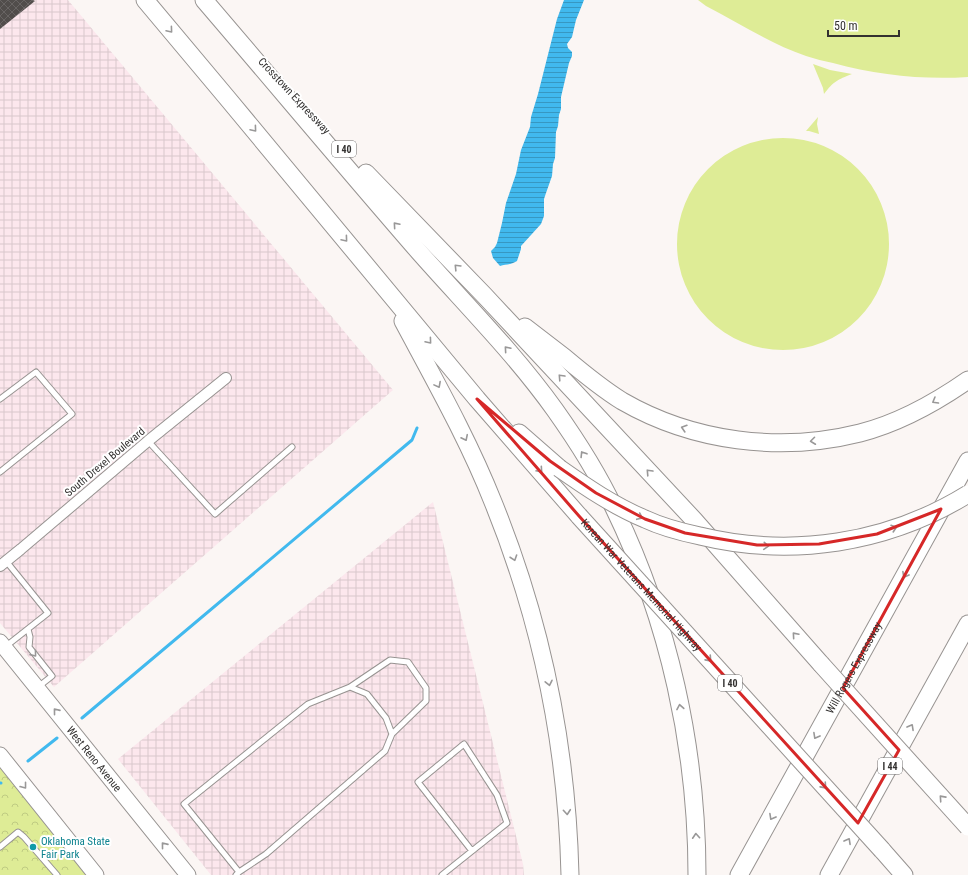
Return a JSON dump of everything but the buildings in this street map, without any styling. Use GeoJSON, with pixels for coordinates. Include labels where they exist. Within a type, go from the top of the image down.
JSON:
{"type":"FeatureCollection","features":[{"type":"Feature","properties":{"kind":"highway","name":"I 40"},"geometry":{"type":"LineString","coordinates":[[145,0],[386,289]]}},
{"type":"Feature","properties":{"kind":"highway"},"geometry":{"type":"LineString","coordinates":[[205,0],[422,255],[524,369],[556,411],[604,487],[615,509],[642,574],[658,619],[673,676],[691,772],[697,853],[697,875]]}},
{"type":"Feature","properties":{"kind":"highway","name":"Crosstown Expressway"},"geometry":{"type":"LineString","coordinates":[[205,0],[374,182],[484,296]]}},
{"type":"Feature","properties":{"kind":"highway","name":"Korean War Veterans Memorial Highway"},"geometry":{"type":"LineString","coordinates":[[386,289],[477,399],[579,516],[904,875]]}},
{"type":"Feature","properties":{"kind":"highway"},"geometry":{"type":"LineString","coordinates":[[386,289],[472,453],[496,507],[532,613],[550,688],[557,726],[565,792],[570,875]]}},
{"type":"Feature","properties":{"kind":"highway","name":"I 40"},"geometry":{"type":"LineString","coordinates":[[484,296],[695,521],[968,827]]}},
{"type":"Feature","properties":{"kind":"highway"},"geometry":{"type":"LineString","coordinates":[[484,296],[590,380],[622,401],[658,418],[682,427],[706,434],[732,439],[757,442],[808,442],[860,433],[885,425],[907,415],[931,403],[968,380]]}},
{"type":"Feature","properties":{"kind":"highway"},"geometry":{"type":"LineString","coordinates":[[477,399],[559,468],[596,493],[651,522],[685,533],[718,540],[764,546],[798,546],[841,542],[877,534],[912,522],[955,502],[968,494]]}},
{"type":"Feature","properties":{"kind":"highway","name":"Will Rogers Expressway"},"geometry":{"type":"LineString","coordinates":[[740,875],[968,460]]}},
{"type":"Feature","properties":{"kind":"highway","name":"I 44"},"geometry":{"type":"LineString","coordinates":[[829,875],[968,624]]}},
{"type":"Feature","properties":{"kind":"main road","name":"West Reno Avenue"},"geometry":{"type":"LineString","coordinates":[[2,645],[188,875]]}},
{"type":"Feature","properties":{"kind":"main road"},"geometry":{"type":"LineString","coordinates":[[0,755],[96,875]]}},
{"type":"Feature","properties":{"kind":"street","name":"South Drexel Boulevard"},"geometry":{"type":"LineString","coordinates":[[3,564],[148,441],[226,378]]}},
{"type":"Feature","properties":{"kind":"lane"},"geometry":{"type":"LineString","coordinates":[[0,399],[36,372],[72,414],[0,472]]}},
{"type":"Feature","properties":{"kind":"lane"},"geometry":{"type":"LineString","coordinates":[[148,441],[215,514],[292,447]]}},
{"type":"Feature","properties":{"kind":"lane"},"geometry":{"type":"LineString","coordinates":[[2,645],[28,630],[48,613],[3,564]]}},
{"type":"Feature","properties":{"kind":"lane"},"geometry":{"type":"LineString","coordinates":[[28,630],[30,637],[29,647],[52,676],[37,688]]}},
{"type":"Feature","properties":{"kind":"lane"},"geometry":{"type":"LineString","coordinates":[[390,660],[408,662],[426,688],[426,702],[392,734],[385,751],[266,854],[238,874],[184,804],[308,704],[350,687],[390,660]]}},
{"type":"Feature","properties":{"kind":"lane"},"geometry":{"type":"LineString","coordinates":[[350,687],[367,694],[386,718],[392,734]]}},
{"type":"Feature","properties":{"kind":"lane"},"geometry":{"type":"LineString","coordinates":[[442,875],[472,851],[507,823],[497,795],[464,744],[418,782],[472,851]]}},
{"type":"Feature","properties":{"kind":"lane"},"geometry":{"type":"LineString","coordinates":[[0,846],[18,832],[57,875]]}},
{"type":"Feature","properties":{"kind":"highlighted area"},"geometry":{"type":"Polygon","coordinates":[[[477,399],[550,461],[596,493],[645,519],[685,533],[757,545],[819,544],[877,534],[941,509],[843,688],[899,750],[858,823],[579,516],[477,399]]]}},
{"type":"Feature","properties":{"kind":"shaded area"},"geometry":{"type":"Polygon","coordinates":[[[0,0],[68,0],[393,390],[54,687],[0,623],[0,0]]]}},
{"type":"Feature","properties":{"kind":"shaded area"},"geometry":{"type":"Polygon","coordinates":[[[433,502],[523,864],[524,875],[211,875],[118,759],[433,502]]]}},
{"type":"Feature","properties":{"kind":"green space"},"geometry":{"type":"Polygon","coordinates":[[[698,0],[968,0],[968,77],[934,78],[900,76],[866,71],[813,58],[793,51],[768,39],[706,6],[698,0]]]}},
{"type":"Feature","properties":{"kind":"green space"},"geometry":{"type":"Polygon","coordinates":[[[813,64],[830,70],[852,74],[836,81],[824,94],[813,64]]]}},
{"type":"Feature","properties":{"kind":"green space"},"geometry":{"type":"Polygon","coordinates":[[[818,117],[817,124],[819,134],[806,131],[818,117]]]}},
{"type":"Feature","properties":{"kind":"green space"},"geometry":{"type":"Polygon","coordinates":[[[783,138],[804,140],[823,146],[842,156],[858,169],[871,185],[881,204],[887,223],[889,244],[887,265],[881,284],[871,303],[858,319],[842,332],[823,342],[804,348],[783,350],[762,348],[743,342],[724,332],[708,319],[695,303],[685,284],[679,265],[677,244],[679,223],[685,204],[695,185],[708,169],[724,156],[743,146],[762,140],[783,138]]]}},
{"type":"Feature","properties":{"kind":"green space","name":"Oklahoma State Fair Park"},"geometry":{"type":"Polygon","coordinates":[[[0,765],[89,875],[0,875],[0,765]]]}},
{"type":"Feature","properties":{"kind":"water"},"geometry":{"type":"Polygon","coordinates":[[[564,0],[584,0],[576,20],[572,37],[567,44],[568,48],[572,52],[572,56],[561,97],[561,109],[556,132],[555,158],[552,176],[544,199],[544,216],[541,224],[521,246],[517,261],[500,266],[493,258],[491,251],[497,243],[506,203],[516,174],[521,150],[530,127],[531,117],[557,19],[564,0]]]}},
{"type":"Feature","properties":{"kind":"waterway"},"geometry":{"type":"LineString","coordinates":[[82,718],[412,440],[417,428]]}},
{"type":"Feature","properties":{"kind":"waterway"},"geometry":{"type":"LineString","coordinates":[[28,761],[57,738]]}},
{"type":"Feature","properties":{"kind":"place","name":"Oklahoma State Fair Park"},"geometry":{"type":"Point","coordinates":[33,847]}}]}
